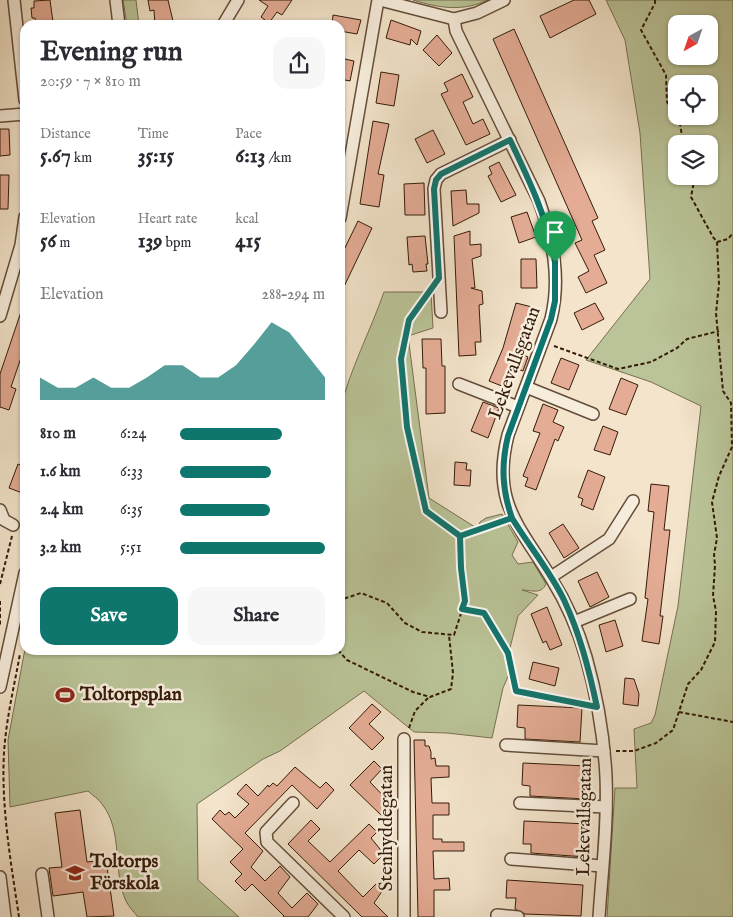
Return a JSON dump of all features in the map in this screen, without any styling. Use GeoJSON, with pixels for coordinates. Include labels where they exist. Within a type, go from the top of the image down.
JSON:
{"type":"FeatureCollection","features":[{"type":"Feature","properties":{"kind":"street"},"geometry":{"type":"LineString","coordinates":[[14,0],[20,55]]}},
{"type":"Feature","properties":{"kind":"street"},"geometry":{"type":"LineString","coordinates":[[116,0],[118,20]]}},
{"type":"Feature","properties":{"kind":"street"},"geometry":{"type":"LineString","coordinates":[[226,20],[238,0]]}},
{"type":"Feature","properties":{"kind":"street"},"geometry":{"type":"LineString","coordinates":[[345,190],[379,0],[454,19],[477,13],[504,0]]}},
{"type":"Feature","properties":{"kind":"street","name":"Lekevallsgatan"},"geometry":{"type":"LineString","coordinates":[[454,19],[456,32],[542,208],[555,262],[555,301],[543,342],[508,436],[502,469],[505,494],[512,518],[551,577],[574,622],[586,658],[597,707],[604,751],[606,807],[599,917]]}},
{"type":"Feature","properties":{"kind":"street"},"geometry":{"type":"LineString","coordinates":[[0,116],[20,114]]}},
{"type":"Feature","properties":{"kind":"street"},"geometry":{"type":"LineString","coordinates":[[441,312],[434,189],[436,180],[441,174],[510,140]]}},
{"type":"Feature","properties":{"kind":"street"},"geometry":{"type":"LineString","coordinates":[[0,316],[20,247]]}},
{"type":"Feature","properties":{"kind":"street"},"geometry":{"type":"LineString","coordinates":[[459,384],[518,407]]}},
{"type":"Feature","properties":{"kind":"street"},"geometry":{"type":"LineString","coordinates":[[526,387],[593,414]]}},
{"type":"Feature","properties":{"kind":"street"},"geometry":{"type":"LineString","coordinates":[[551,577],[609,539],[633,501]]}},
{"type":"Feature","properties":{"kind":"street"},"geometry":{"type":"LineString","coordinates":[[0,510],[4,520],[13,525]]}},
{"type":"Feature","properties":{"kind":"street"},"geometry":{"type":"LineString","coordinates":[[0,687],[20,596]]}},
{"type":"Feature","properties":{"kind":"street"},"geometry":{"type":"LineString","coordinates":[[574,622],[630,599]]}},
{"type":"Feature","properties":{"kind":"street","name":"Stenhyddegatan"},"geometry":{"type":"LineString","coordinates":[[404,739],[404,917]]}},
{"type":"Feature","properties":{"kind":"street"},"geometry":{"type":"LineString","coordinates":[[506,745],[604,751]]}},
{"type":"Feature","properties":{"kind":"street"},"geometry":{"type":"LineString","coordinates":[[293,803],[266,832],[268,842],[344,917]]}},
{"type":"Feature","properties":{"kind":"street"},"geometry":{"type":"LineString","coordinates":[[520,803],[606,807]]}},
{"type":"Feature","properties":{"kind":"street"},"geometry":{"type":"LineString","coordinates":[[510,859],[602,866]]}},
{"type":"Feature","properties":{"kind":"street"},"geometry":{"type":"LineString","coordinates":[[42,874],[48,917]]}},
{"type":"Feature","properties":{"kind":"street"},"geometry":{"type":"LineString","coordinates":[[0,877],[5,917]]}},
{"type":"Feature","properties":{"kind":"street"},"geometry":{"type":"LineString","coordinates":[[497,915],[518,917]]}},
{"type":"Feature","properties":{"kind":"path"},"geometry":{"type":"LineString","coordinates":[[655,0],[641,30],[666,76],[668,103]]}},
{"type":"Feature","properties":{"kind":"path"},"geometry":{"type":"LineString","coordinates":[[604,751],[634,751],[656,742],[673,730],[688,684],[701,670],[715,642],[716,611],[713,596],[714,555],[717,538],[712,502],[719,476],[732,447],[731,403],[723,391],[716,313],[719,284],[717,242],[712,238],[691,197],[693,185]]}},
{"type":"Feature","properties":{"kind":"path"},"geometry":{"type":"LineString","coordinates":[[717,242],[728,239],[733,232]]}},
{"type":"Feature","properties":{"kind":"path"},"geometry":{"type":"LineString","coordinates":[[439,278],[409,320],[401,359],[407,427],[426,511],[460,536]]}},
{"type":"Feature","properties":{"kind":"path"},"geometry":{"type":"LineString","coordinates":[[543,342],[618,369],[651,362],[677,348],[687,338],[718,331]]}},
{"type":"Feature","properties":{"kind":"path"},"geometry":{"type":"LineString","coordinates":[[460,536],[512,518]]}},
{"type":"Feature","properties":{"kind":"path"},"geometry":{"type":"LineString","coordinates":[[0,584],[12,540],[13,525]]}},
{"type":"Feature","properties":{"kind":"path"},"geometry":{"type":"LineString","coordinates":[[345,598],[361,593],[387,604],[405,623],[422,632],[454,635],[465,601],[460,536]]}},
{"type":"Feature","properties":{"kind":"path"},"geometry":{"type":"LineString","coordinates":[[0,601],[0,626]]}},
{"type":"Feature","properties":{"kind":"path"},"geometry":{"type":"LineString","coordinates":[[462,609],[484,613],[508,653],[516,691],[597,707]]}},
{"type":"Feature","properties":{"kind":"path"},"geometry":{"type":"LineString","coordinates":[[404,739],[415,711],[430,697],[451,689],[453,673],[449,635]]}},
{"type":"Feature","properties":{"kind":"path"},"geometry":{"type":"LineString","coordinates":[[19,917],[6,813],[4,766],[9,716],[21,655]]}},
{"type":"Feature","properties":{"kind":"path"},"geometry":{"type":"LineString","coordinates":[[342,655],[347,660],[413,692],[430,697]]}},
{"type":"Feature","properties":{"kind":"path"},"geometry":{"type":"LineString","coordinates":[[679,712],[733,722]]}},
{"type":"Feature","properties":{"kind":"green space"},"geometry":{"type":"Polygon","coordinates":[[[123,0],[136,0],[138,20],[126,20],[123,0]]]}},
{"type":"Feature","properties":{"kind":"green space"},"geometry":{"type":"Polygon","coordinates":[[[413,0],[488,0],[469,6],[451,8],[413,0]]]}},
{"type":"Feature","properties":{"kind":"green space"},"geometry":{"type":"Polygon","coordinates":[[[606,0],[733,0],[733,917],[607,917],[615,788],[637,788],[634,729],[651,723],[655,715],[678,606],[701,406],[651,382],[586,360],[650,279],[640,133],[625,40],[606,0]]]}},
{"type":"Feature","properties":{"kind":"green space"},"geometry":{"type":"Polygon","coordinates":[[[384,292],[431,292],[433,328],[408,336],[429,498],[478,529],[480,522],[486,518],[502,514],[518,542],[512,555],[518,564],[533,562],[546,584],[539,591],[522,590],[538,595],[518,616],[509,652],[510,672],[503,688],[492,738],[447,733],[414,732],[364,691],[280,751],[263,759],[197,804],[198,880],[239,917],[138,917],[127,903],[122,890],[119,878],[116,839],[109,815],[102,804],[88,791],[10,807],[8,740],[24,655],[345,655],[345,392],[384,292]]]}},
{"type":"Feature","properties":{"kind":"building"},"geometry":{"type":"Polygon","coordinates":[[[50,0],[53,20],[35,20],[35,18],[32,18],[31,8],[34,8],[34,1],[50,0]]]}},
{"type":"Feature","properties":{"kind":"building"},"geometry":{"type":"Polygon","coordinates":[[[148,0],[168,0],[173,20],[155,20],[154,10],[150,11],[148,0]]]}},
{"type":"Feature","properties":{"kind":"building"},"geometry":{"type":"Polygon","coordinates":[[[259,0],[292,0],[282,15],[277,12],[271,20],[265,20],[261,17],[268,6],[259,0]]]}},
{"type":"Feature","properties":{"kind":"building"},"geometry":{"type":"Polygon","coordinates":[[[574,0],[589,0],[596,14],[550,38],[540,16],[574,0]]]}},
{"type":"Feature","properties":{"kind":"building"},"geometry":{"type":"Polygon","coordinates":[[[333,15],[361,20],[357,34],[345,32],[345,20],[332,20],[333,15]]]}},
{"type":"Feature","properties":{"kind":"building"},"geometry":{"type":"Polygon","coordinates":[[[391,20],[421,31],[417,45],[411,39],[410,45],[386,38],[391,20]]]}},
{"type":"Feature","properties":{"kind":"building"},"geometry":{"type":"Polygon","coordinates":[[[514,29],[598,218],[592,221],[605,250],[594,255],[607,283],[586,293],[578,277],[589,271],[575,243],[582,240],[493,39],[514,29]]]}},
{"type":"Feature","properties":{"kind":"building"},"geometry":{"type":"Polygon","coordinates":[[[437,35],[452,53],[439,66],[423,50],[437,35]]]}},
{"type":"Feature","properties":{"kind":"building"},"geometry":{"type":"Polygon","coordinates":[[[345,59],[354,61],[350,81],[345,80],[345,59]]]}},
{"type":"Feature","properties":{"kind":"building"},"geometry":{"type":"Polygon","coordinates":[[[381,72],[399,75],[394,106],[376,103],[381,72]]]}},
{"type":"Feature","properties":{"kind":"building"},"geometry":{"type":"Polygon","coordinates":[[[462,74],[473,97],[463,102],[473,124],[483,119],[490,134],[466,145],[441,94],[448,91],[444,83],[462,74]]]}},
{"type":"Feature","properties":{"kind":"building"},"geometry":{"type":"Polygon","coordinates":[[[373,121],[389,124],[378,174],[384,175],[379,207],[360,204],[373,121]]]}},
{"type":"Feature","properties":{"kind":"building"},"geometry":{"type":"Polygon","coordinates":[[[0,129],[9,129],[10,155],[0,156],[0,129]]]}},
{"type":"Feature","properties":{"kind":"building"},"geometry":{"type":"Polygon","coordinates":[[[433,130],[445,154],[427,163],[415,139],[433,130]]]}},
{"type":"Feature","properties":{"kind":"building"},"geometry":{"type":"Polygon","coordinates":[[[499,162],[516,195],[501,202],[488,176],[492,174],[489,167],[499,162]]]}},
{"type":"Feature","properties":{"kind":"building"},"geometry":{"type":"Polygon","coordinates":[[[0,175],[9,175],[8,209],[0,209],[0,175]]]}},
{"type":"Feature","properties":{"kind":"building"},"geometry":{"type":"Polygon","coordinates":[[[424,183],[425,215],[405,215],[404,184],[424,183]]]}},
{"type":"Feature","properties":{"kind":"building"},"geometry":{"type":"Polygon","coordinates":[[[466,190],[467,204],[479,204],[479,213],[453,226],[451,191],[466,190]]]}},
{"type":"Feature","properties":{"kind":"building"},"geometry":{"type":"Polygon","coordinates":[[[527,212],[536,237],[519,243],[511,217],[527,212]]]}},
{"type":"Feature","properties":{"kind":"building"},"geometry":{"type":"Polygon","coordinates":[[[358,221],[372,228],[345,285],[345,248],[358,221]]]}},
{"type":"Feature","properties":{"kind":"building"},"geometry":{"type":"Polygon","coordinates":[[[470,231],[470,245],[481,244],[481,256],[472,259],[475,288],[471,288],[482,291],[483,304],[479,305],[481,342],[475,342],[476,355],[459,356],[454,236],[470,231]]]}},
{"type":"Feature","properties":{"kind":"building"},"geometry":{"type":"Polygon","coordinates":[[[425,236],[427,271],[413,272],[412,264],[409,265],[407,237],[425,236]]]}},
{"type":"Feature","properties":{"kind":"building"},"geometry":{"type":"Polygon","coordinates":[[[521,259],[536,259],[537,288],[521,288],[521,259]]]}},
{"type":"Feature","properties":{"kind":"building"},"geometry":{"type":"Polygon","coordinates":[[[516,303],[536,308],[521,354],[528,357],[523,371],[515,368],[507,388],[489,381],[503,348],[516,303]]]}},
{"type":"Feature","properties":{"kind":"building"},"geometry":{"type":"Polygon","coordinates":[[[595,303],[604,319],[582,330],[574,313],[595,303]]]}},
{"type":"Feature","properties":{"kind":"building"},"geometry":{"type":"Polygon","coordinates":[[[20,315],[20,361],[11,387],[16,389],[9,410],[0,407],[0,374],[20,315]]]}},
{"type":"Feature","properties":{"kind":"building"},"geometry":{"type":"Polygon","coordinates":[[[422,339],[441,339],[442,366],[445,366],[445,413],[426,414],[426,368],[423,368],[422,339]]]}},
{"type":"Feature","properties":{"kind":"building"},"geometry":{"type":"Polygon","coordinates":[[[561,358],[579,365],[569,390],[551,383],[561,358]]]}},
{"type":"Feature","properties":{"kind":"building"},"geometry":{"type":"Polygon","coordinates":[[[621,378],[638,385],[626,415],[609,409],[621,378]]]}},
{"type":"Feature","properties":{"kind":"building"},"geometry":{"type":"Polygon","coordinates":[[[483,402],[499,408],[488,438],[471,431],[483,402]]]}},
{"type":"Feature","properties":{"kind":"building"},"geometry":{"type":"Polygon","coordinates":[[[543,404],[558,410],[553,422],[564,427],[558,441],[555,439],[536,490],[525,486],[528,478],[523,476],[540,433],[533,431],[543,404]]]}},
{"type":"Feature","properties":{"kind":"building"},"geometry":{"type":"Polygon","coordinates":[[[603,426],[618,432],[610,455],[594,450],[603,426]]]}},
{"type":"Feature","properties":{"kind":"building"},"geometry":{"type":"Polygon","coordinates":[[[455,462],[467,463],[466,470],[471,470],[470,486],[454,485],[455,462]]]}},
{"type":"Feature","properties":{"kind":"building"},"geometry":{"type":"Polygon","coordinates":[[[18,464],[20,465],[20,492],[9,488],[18,464]]]}},
{"type":"Feature","properties":{"kind":"building"},"geometry":{"type":"Polygon","coordinates":[[[588,470],[605,477],[593,510],[581,505],[583,499],[578,497],[588,470]]]}},
{"type":"Feature","properties":{"kind":"building"},"geometry":{"type":"Polygon","coordinates":[[[651,484],[669,486],[664,530],[670,530],[660,616],[663,616],[659,644],[642,641],[648,599],[645,598],[654,512],[648,511],[651,484]]]}},
{"type":"Feature","properties":{"kind":"building"},"geometry":{"type":"Polygon","coordinates":[[[563,524],[579,548],[564,558],[549,533],[563,524]]]}},
{"type":"Feature","properties":{"kind":"building"},"geometry":{"type":"Polygon","coordinates":[[[597,572],[609,597],[590,607],[578,581],[597,572]]]}},
{"type":"Feature","properties":{"kind":"building"},"geometry":{"type":"Polygon","coordinates":[[[547,607],[562,645],[550,650],[546,641],[543,643],[531,614],[547,607]]]}},
{"type":"Feature","properties":{"kind":"building"},"geometry":{"type":"Polygon","coordinates":[[[615,620],[623,646],[606,652],[599,625],[615,620]]]}},
{"type":"Feature","properties":{"kind":"building"},"geometry":{"type":"Polygon","coordinates":[[[533,662],[559,668],[555,686],[529,679],[533,662]]]}},
{"type":"Feature","properties":{"kind":"building"},"geometry":{"type":"Polygon","coordinates":[[[625,678],[634,679],[639,694],[638,706],[623,704],[625,678]]]}},
{"type":"Feature","properties":{"kind":"building"},"geometry":{"type":"Polygon","coordinates":[[[372,704],[381,712],[369,724],[384,738],[372,750],[349,728],[372,704]]]}},
{"type":"Feature","properties":{"kind":"building"},"geometry":{"type":"Polygon","coordinates":[[[518,705],[582,708],[580,742],[525,739],[525,728],[517,727],[518,705]]]}},
{"type":"Feature","properties":{"kind":"building"},"geometry":{"type":"Polygon","coordinates":[[[414,740],[425,740],[425,746],[429,746],[431,759],[435,758],[436,766],[449,766],[449,777],[431,778],[432,803],[449,803],[449,815],[433,815],[433,839],[442,839],[442,842],[464,842],[464,851],[433,851],[434,879],[449,878],[450,890],[434,890],[434,917],[418,917],[414,740]]]}},
{"type":"Feature","properties":{"kind":"building"},"geometry":{"type":"Polygon","coordinates":[[[374,761],[382,769],[370,782],[393,806],[383,817],[350,785],[374,761]]]}},
{"type":"Feature","properties":{"kind":"building"},"geometry":{"type":"Polygon","coordinates":[[[523,763],[587,766],[586,799],[530,796],[530,786],[522,785],[523,763]]]}},
{"type":"Feature","properties":{"kind":"building"},"geometry":{"type":"Polygon","coordinates":[[[295,767],[320,788],[326,782],[334,790],[317,809],[292,785],[245,833],[263,851],[251,867],[265,881],[280,866],[290,877],[278,893],[292,908],[307,893],[318,904],[308,917],[283,917],[252,884],[245,891],[235,881],[242,874],[230,862],[243,849],[212,819],[220,810],[225,815],[229,812],[235,818],[249,804],[237,794],[246,784],[258,796],[268,785],[269,787],[273,783],[277,786],[295,767]]]}},
{"type":"Feature","properties":{"kind":"building"},"geometry":{"type":"Polygon","coordinates":[[[80,810],[87,862],[106,860],[114,916],[87,917],[83,892],[53,896],[49,868],[62,867],[55,813],[80,810]]]}},
{"type":"Feature","properties":{"kind":"building"},"geometry":{"type":"Polygon","coordinates":[[[311,820],[320,829],[308,841],[330,862],[369,824],[377,832],[371,838],[384,854],[374,864],[359,850],[338,871],[363,897],[376,884],[383,890],[374,903],[388,917],[362,917],[288,844],[311,820]]]}},
{"type":"Feature","properties":{"kind":"building"},"geometry":{"type":"Polygon","coordinates":[[[524,821],[588,824],[586,857],[531,853],[531,844],[523,844],[524,821]]]}},
{"type":"Feature","properties":{"kind":"building"},"geometry":{"type":"Polygon","coordinates":[[[507,880],[583,885],[581,916],[525,914],[515,909],[516,898],[506,898],[507,880]]]}},
{"type":"Feature","properties":{"kind":"place","name":"Toltorpsplan"},"geometry":{"type":"Point","coordinates":[65,695]}},
{"type":"Feature","properties":{"kind":"place","name":"Toltorps Förskola"},"geometry":{"type":"Point","coordinates":[75,873]}},
{"type":"Feature","properties":{"kind":"route"},"geometry":{"type":"LineString","coordinates":[[555,262],[546,220],[539,201],[510,140],[441,174],[436,180],[434,189],[439,278],[409,320],[401,359],[407,427],[426,511],[460,536],[489,524],[512,518],[551,577],[574,622],[586,658],[597,707],[516,691],[508,653],[484,613],[462,609],[465,601],[460,536],[489,524],[512,518],[503,487],[503,454],[551,319],[555,301],[555,262]]}}]}
